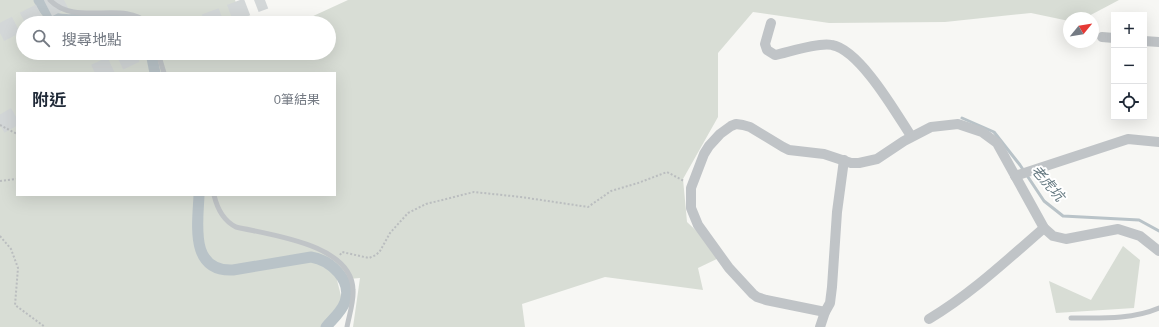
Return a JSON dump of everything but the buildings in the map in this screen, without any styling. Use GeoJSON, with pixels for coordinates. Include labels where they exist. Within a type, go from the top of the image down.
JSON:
{"type":"FeatureCollection","features":[{"type":"Feature","properties":{"kind":"street"},"geometry":{"type":"LineString","coordinates":[[771,23],[765,44],[767,50],[775,55],[822,45],[833,45],[842,49],[851,56],[864,68],[911,136]]}},
{"type":"Feature","properties":{"kind":"street"},"geometry":{"type":"LineString","coordinates":[[1102,37],[1111,38]]}},
{"type":"Feature","properties":{"kind":"street"},"geometry":{"type":"LineString","coordinates":[[1147,41],[1159,42]]}},
{"type":"Feature","properties":{"kind":"street"},"geometry":{"type":"LineString","coordinates":[[824,312],[758,298],[747,289],[729,268],[696,222],[691,208],[690,194],[693,182],[699,164],[709,146],[727,128],[736,124],[743,124],[782,147],[790,150],[824,154],[851,163],[859,163],[877,159],[911,136],[931,127],[958,124],[982,132],[997,143],[1017,175],[1044,228],[1053,236],[1066,239],[1118,229],[1140,236],[1159,251]]}},
{"type":"Feature","properties":{"kind":"street"},"geometry":{"type":"LineString","coordinates":[[1017,175],[1128,138],[1159,142]]}},
{"type":"Feature","properties":{"kind":"street"},"geometry":{"type":"LineString","coordinates":[[820,327],[824,312],[830,303],[837,212],[844,160]]}},
{"type":"Feature","properties":{"kind":"street"},"geometry":{"type":"LineString","coordinates":[[929,319],[969,292],[1044,228]]}},
{"type":"Feature","properties":{"kind":"lane"},"geometry":{"type":"LineString","coordinates":[[50,0],[59,8],[67,10],[115,8],[140,16]]}},
{"type":"Feature","properties":{"kind":"lane"},"geometry":{"type":"LineString","coordinates":[[160,60],[164,72]]}},
{"type":"Feature","properties":{"kind":"lane"},"geometry":{"type":"LineString","coordinates":[[214,196],[216,204],[222,216],[230,224],[236,227],[322,250],[337,260],[351,277],[354,291],[347,327]]}},
{"type":"Feature","properties":{"kind":"lane"},"geometry":{"type":"LineString","coordinates":[[1071,318],[1117,317],[1138,314],[1159,308]]}},
{"type":"Feature","properties":{"kind":"path"},"geometry":{"type":"LineString","coordinates":[[0,125],[16,133]]}},
{"type":"Feature","properties":{"kind":"path"},"geometry":{"type":"LineString","coordinates":[[337,260],[342,252],[369,258],[376,255],[380,251],[390,233],[408,213],[426,204],[474,192],[588,207],[611,191],[667,172],[687,182],[693,182]]}},
{"type":"Feature","properties":{"kind":"path"},"geometry":{"type":"LineString","coordinates":[[0,181],[16,179]]}},
{"type":"Feature","properties":{"kind":"path"},"geometry":{"type":"LineString","coordinates":[[0,236],[11,249],[18,268],[15,305],[45,327]]}},
{"type":"Feature","properties":{"kind":"shaded area"},"geometry":{"type":"Polygon","coordinates":[[[0,0],[235,0],[241,16],[16,16],[16,60],[336,60],[336,16],[313,16],[348,0],[1119,0],[1096,12],[1063,12],[1063,20],[1031,13],[945,22],[829,23],[753,12],[718,53],[718,117],[683,179],[687,222],[723,256],[698,268],[703,290],[605,277],[522,304],[525,327],[353,327],[360,278],[337,280],[342,300],[321,327],[0,327],[0,0]]]}},
{"type":"Feature","properties":{"kind":"shaded area"},"geometry":{"type":"Polygon","coordinates":[[[1123,246],[1140,260],[1134,308],[1056,313],[1049,281],[1091,300],[1123,246]]]}},
{"type":"Feature","properties":{"kind":"waterway"},"geometry":{"type":"LineString","coordinates":[[39,0],[47,12],[53,16]]}},
{"type":"Feature","properties":{"kind":"waterway"},"geometry":{"type":"LineString","coordinates":[[152,60],[155,72]]}},
{"type":"Feature","properties":{"kind":"waterway","name":"老虎坑"},"geometry":{"type":"LineString","coordinates":[[962,118],[994,132],[1020,165],[1044,201],[1063,216],[1139,220],[1159,231]]}},
{"type":"Feature","properties":{"kind":"waterway"},"geometry":{"type":"LineString","coordinates":[[199,196],[199,244],[203,255],[209,263],[219,268],[233,270],[311,257],[325,262],[338,272],[346,286],[347,294],[340,312],[326,327]]}},
{"type":"Feature","properties":{"kind":"tunnel"},"geometry":{"type":"LineString","coordinates":[[33,16],[64,0]]}},
{"type":"Feature","properties":{"kind":"tunnel"},"geometry":{"type":"LineString","coordinates":[[223,16],[265,0]]}},
{"type":"Feature","properties":{"kind":"tunnel"},"geometry":{"type":"LineString","coordinates":[[0,33],[16,25]]}},
{"type":"Feature","properties":{"kind":"tunnel"},"geometry":{"type":"LineString","coordinates":[[97,72],[122,60]]}},
{"type":"Feature","properties":{"kind":"tunnel"},"geometry":{"type":"LineString","coordinates":[[0,125],[16,116]]}}]}
